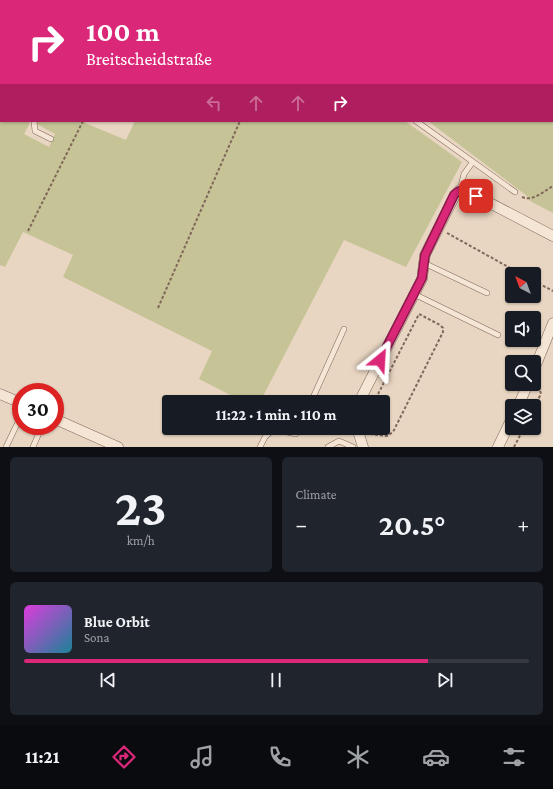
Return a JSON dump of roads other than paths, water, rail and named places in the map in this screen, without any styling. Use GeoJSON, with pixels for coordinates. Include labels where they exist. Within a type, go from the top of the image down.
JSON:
{"type":"FeatureCollection","features":[{"type":"Feature","properties":{"kind":"street"},"geometry":{"type":"LineString","coordinates":[[362,395],[422,278],[425,255],[454,195],[460,190],[463,190],[553,236]]}},
{"type":"Feature","properties":{"kind":"street"},"geometry":{"type":"LineString","coordinates":[[540,355],[553,323]]}},
{"type":"Feature","properties":{"kind":"street"},"geometry":{"type":"LineString","coordinates":[[0,394],[12,399]]}},
{"type":"Feature","properties":{"kind":"street"},"geometry":{"type":"LineString","coordinates":[[64,423],[118,447]]}},
{"type":"Feature","properties":{"kind":"street"},"geometry":{"type":"LineString","coordinates":[[498,447],[505,432]]}},
{"type":"Feature","properties":{"kind":"street"},"geometry":{"type":"LineString","coordinates":[[359,435],[363,447]]}},
{"type":"Feature","properties":{"kind":"lane"},"geometry":{"type":"LineString","coordinates":[[34,122],[35,131],[51,139]]}},
{"type":"Feature","properties":{"kind":"lane"},"geometry":{"type":"LineString","coordinates":[[417,122],[472,163],[515,192]]}},
{"type":"Feature","properties":{"kind":"lane"},"geometry":{"type":"LineString","coordinates":[[460,190],[464,174],[472,163]]}},
{"type":"Feature","properties":{"kind":"lane"},"geometry":{"type":"LineString","coordinates":[[424,262],[487,293]]}},
{"type":"Feature","properties":{"kind":"lane"},"geometry":{"type":"LineString","coordinates":[[414,294],[498,335]]}},
{"type":"Feature","properties":{"kind":"lane"},"geometry":{"type":"LineString","coordinates":[[314,395],[344,329]]}},
{"type":"Feature","properties":{"kind":"lane"},"geometry":{"type":"LineString","coordinates":[[6,447],[12,435]]}},
{"type":"Feature","properties":{"kind":"lane"},"geometry":{"type":"LineString","coordinates":[[33,447],[38,435]]}},
{"type":"Feature","properties":{"kind":"lane"},"geometry":{"type":"LineString","coordinates":[[260,447],[267,435]]}},
{"type":"Feature","properties":{"kind":"lane"},"geometry":{"type":"LineString","coordinates":[[328,447],[339,441],[353,447]]}}]}
